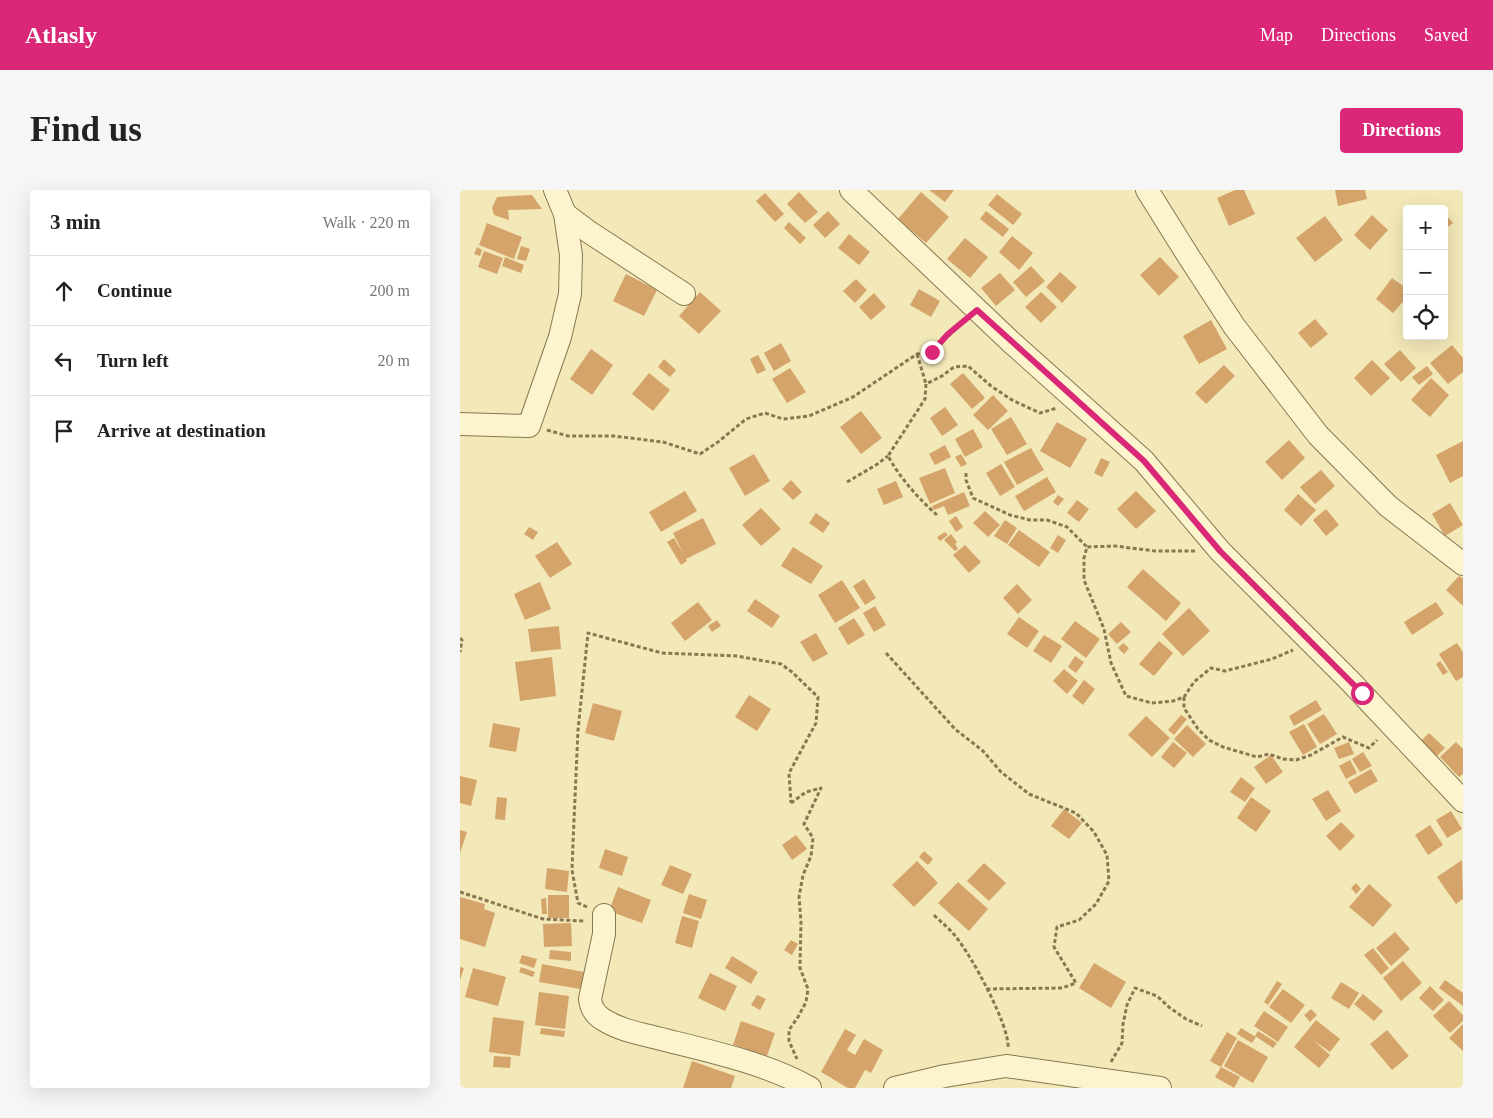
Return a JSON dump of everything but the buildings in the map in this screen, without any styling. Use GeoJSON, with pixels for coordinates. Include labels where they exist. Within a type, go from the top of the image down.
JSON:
{"type":"FeatureCollection","features":[{"type":"Feature","properties":{"kind":"street"},"geometry":{"type":"LineString","coordinates":[[460,424],[529,426],[560,337],[570,294],[571,255],[565,214],[555,190]]}},
{"type":"Feature","properties":{"kind":"street"},"geometry":{"type":"LineString","coordinates":[[851,190],[977,310],[1144,461],[1220,551],[1350,681],[1463,801]]}},
{"type":"Feature","properties":{"kind":"street"},"geometry":{"type":"LineString","coordinates":[[1148,190],[1234,326],[1318,435],[1388,506],[1463,564]]}},
{"type":"Feature","properties":{"kind":"street"},"geometry":{"type":"LineString","coordinates":[[565,214],[589,232],[684,294]]}},
{"type":"Feature","properties":{"kind":"street"},"geometry":{"type":"LineString","coordinates":[[604,915],[604,934],[590,999],[592,1009],[603,1020],[636,1033],[728,1057],[800,1083]]}},
{"type":"Feature","properties":{"kind":"street"},"geometry":{"type":"LineString","coordinates":[[895,1088],[945,1076],[1006,1066],[1160,1088]]}},
{"type":"Feature","properties":{"kind":"path"},"geometry":{"type":"LineString","coordinates":[[529,426],[568,436],[613,436],[663,442],[700,454],[746,419],[764,413],[783,419],[809,416],[853,397],[917,354],[932,352],[948,334],[977,310]]}},
{"type":"Feature","properties":{"kind":"path"},"geometry":{"type":"LineString","coordinates":[[847,482],[876,466],[888,456],[925,400],[926,384],[917,354]]}},
{"type":"Feature","properties":{"kind":"path"},"geometry":{"type":"LineString","coordinates":[[926,384],[954,367],[968,366],[991,386],[1012,400],[1040,413],[1052,411],[1076,399]]}},
{"type":"Feature","properties":{"kind":"path"},"geometry":{"type":"LineString","coordinates":[[888,456],[904,480],[937,515]]}},
{"type":"Feature","properties":{"kind":"path"},"geometry":{"type":"LineString","coordinates":[[966,473],[966,480],[973,498],[1010,515],[1030,520],[1047,520],[1066,527],[1087,547],[1115,546],[1155,551],[1220,551]]}},
{"type":"Feature","properties":{"kind":"path"},"geometry":{"type":"LineString","coordinates":[[1087,547],[1084,558],[1084,580],[1104,629],[1111,663],[1126,696],[1152,703],[1173,701],[1184,697]]}},
{"type":"Feature","properties":{"kind":"path"},"geometry":{"type":"LineString","coordinates":[[604,915],[578,903],[572,870],[578,730],[588,633],[662,653],[737,656],[781,664],[792,672],[818,697],[816,723],[789,773],[791,803],[806,792],[821,788],[804,824],[812,838],[811,856],[803,875],[799,897],[801,922],[800,968],[808,989],[806,1002],[789,1030],[789,1041],[799,1065],[800,1083]]}},
{"type":"Feature","properties":{"kind":"path"},"geometry":{"type":"LineString","coordinates":[[460,638],[462,640],[460,652]]}},
{"type":"Feature","properties":{"kind":"path"},"geometry":{"type":"LineString","coordinates":[[1311,643],[1272,659],[1247,666],[1225,671],[1211,668],[1194,682],[1184,697],[1184,708],[1198,729],[1209,740],[1223,747],[1257,757],[1269,754],[1283,760],[1296,760],[1311,755],[1343,737],[1369,748],[1378,739],[1396,731]]}},
{"type":"Feature","properties":{"kind":"path"},"geometry":{"type":"LineString","coordinates":[[886,653],[955,729],[983,751],[1001,772],[1029,794],[1076,812],[1094,832],[1107,855],[1109,880],[1096,904],[1079,920],[1057,927],[1054,947],[1076,983],[1062,988],[986,989]]}},
{"type":"Feature","properties":{"kind":"path"},"geometry":{"type":"LineString","coordinates":[[460,892],[543,919],[582,921],[604,915]]}},
{"type":"Feature","properties":{"kind":"path"},"geometry":{"type":"LineString","coordinates":[[934,915],[957,937],[975,966],[997,1010],[1008,1042],[1006,1066]]}},
{"type":"Feature","properties":{"kind":"path"},"geometry":{"type":"LineString","coordinates":[[1103,1081],[1112,1059],[1122,1043],[1123,1024],[1134,988],[1157,996],[1186,1019],[1202,1026]]}},
{"type":"Feature","properties":{"kind":"route"},"geometry":{"type":"LineString","coordinates":[[932,352],[948,334],[977,310],[1144,461],[1220,551],[1362,693]]}}]}
